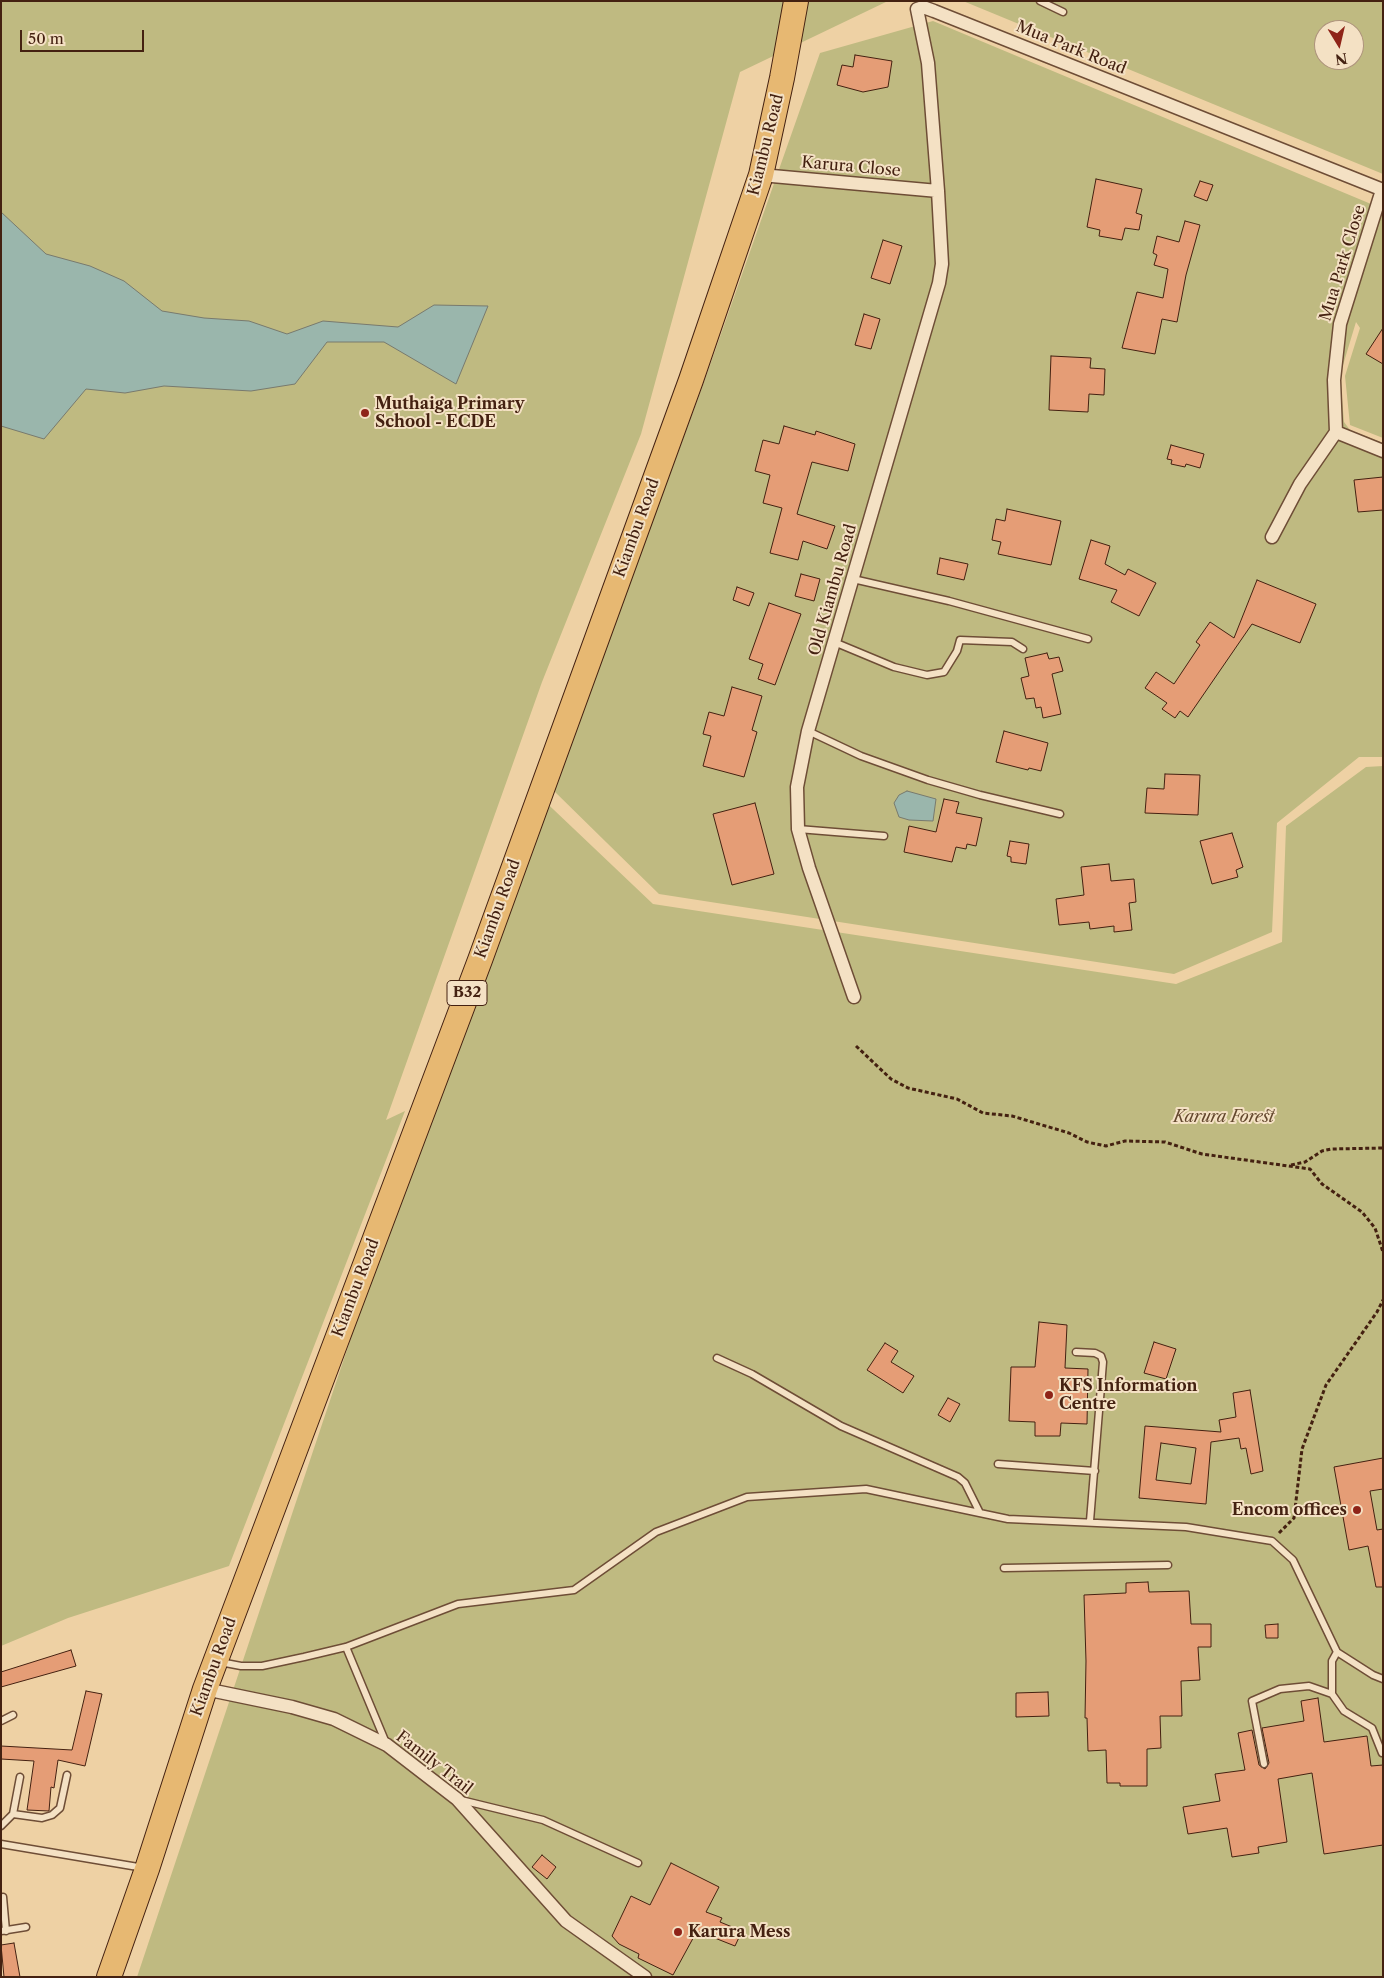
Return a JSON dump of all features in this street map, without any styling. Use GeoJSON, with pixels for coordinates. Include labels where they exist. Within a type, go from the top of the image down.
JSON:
{"type":"FeatureCollection","features":[{"type":"Feature","properties":{"kind":"highway","name":"Kiambu Road"},"geometry":{"type":"LineString","coordinates":[[109,1977],[148,1869],[205,1689],[480,960],[690,380],[761,175],[796,1]]}},
{"type":"Feature","properties":{"kind":"street","name":"Mua Park Road"},"geometry":{"type":"LineString","coordinates":[[938,190],[928,62],[916,5],[934,10],[1382,188]]}},
{"type":"Feature","properties":{"kind":"street","name":"Karura Close"},"geometry":{"type":"LineString","coordinates":[[761,175],[938,190]]}},
{"type":"Feature","properties":{"kind":"street","name":"Mua Park Close"},"geometry":{"type":"LineString","coordinates":[[1336,432],[1334,380],[1340,324],[1382,188]]}},
{"type":"Feature","properties":{"kind":"street","name":"Old Kiambu Road"},"geometry":{"type":"LineString","coordinates":[[854,997],[809,868],[798,829],[797,786],[808,732],[938,289],[942,264],[938,190]]}},
{"type":"Feature","properties":{"kind":"street"},"geometry":{"type":"LineString","coordinates":[[1272,537],[1300,484],[1336,432],[1383,451]]}},
{"type":"Feature","properties":{"kind":"street","name":"Family Trail"},"geometry":{"type":"LineString","coordinates":[[205,1689],[292,1707],[334,1719],[387,1745],[457,1799],[566,1921],[645,1977]]}},
{"type":"Feature","properties":{"kind":"lane"},"geometry":{"type":"LineString","coordinates":[[1040,1],[1063,12]]}},
{"type":"Feature","properties":{"kind":"lane"},"geometry":{"type":"LineString","coordinates":[[853,579],[949,601],[1088,639]]}},
{"type":"Feature","properties":{"kind":"lane"},"geometry":{"type":"LineString","coordinates":[[834,642],[894,667],[927,675],[944,672],[957,652],[960,640],[1012,642],[1023,649]]}},
{"type":"Feature","properties":{"kind":"lane"},"geometry":{"type":"LineString","coordinates":[[808,732],[861,756],[928,780],[1060,814]]}},
{"type":"Feature","properties":{"kind":"lane"},"geometry":{"type":"LineString","coordinates":[[798,829],[884,836]]}},
{"type":"Feature","properties":{"kind":"lane"},"geometry":{"type":"LineString","coordinates":[[1076,1352],[1095,1353],[1101,1356],[1103,1362],[1090,1521]]}},
{"type":"Feature","properties":{"kind":"lane"},"geometry":{"type":"LineString","coordinates":[[717,1358],[752,1374],[842,1426],[958,1477],[965,1483],[980,1513]]}},
{"type":"Feature","properties":{"kind":"lane"},"geometry":{"type":"LineString","coordinates":[[998,1464],[1094,1471]]}},
{"type":"Feature","properties":{"kind":"lane"},"geometry":{"type":"LineString","coordinates":[[216,1661],[240,1666],[262,1666],[346,1647],[458,1604],[574,1590],[656,1532],[747,1497],[866,1488],[939,1506],[1008,1519],[1090,1521],[1186,1527],[1272,1541],[1294,1560],[1337,1652],[1373,1676],[1383,1679]]}},
{"type":"Feature","properties":{"kind":"lane"},"geometry":{"type":"LineString","coordinates":[[1004,1568],[1168,1564]]}},
{"type":"Feature","properties":{"kind":"lane"},"geometry":{"type":"LineString","coordinates":[[346,1647],[387,1745]]}},
{"type":"Feature","properties":{"kind":"lane"},"geometry":{"type":"LineString","coordinates":[[1337,1652],[1332,1661],[1332,1694],[1344,1711],[1372,1728],[1382,1753]]}},
{"type":"Feature","properties":{"kind":"lane"},"geometry":{"type":"LineString","coordinates":[[1264,1764],[1252,1701],[1280,1689],[1309,1686],[1332,1694]]}},
{"type":"Feature","properties":{"kind":"lane"},"geometry":{"type":"LineString","coordinates":[[1,1721],[13,1715]]}},
{"type":"Feature","properties":{"kind":"lane"},"geometry":{"type":"LineString","coordinates":[[13,1814],[42,1818],[52,1815],[60,1808],[67,1775]]}},
{"type":"Feature","properties":{"kind":"lane"},"geometry":{"type":"LineString","coordinates":[[1,1826],[13,1814],[20,1777]]}},
{"type":"Feature","properties":{"kind":"lane"},"geometry":{"type":"LineString","coordinates":[[457,1799],[543,1820],[638,1863]]}},
{"type":"Feature","properties":{"kind":"lane"},"geometry":{"type":"LineString","coordinates":[[1,1844],[148,1869]]}},
{"type":"Feature","properties":{"kind":"lane"},"geometry":{"type":"LineString","coordinates":[[3,1897],[4,1931],[26,1927]]}},
{"type":"Feature","properties":{"kind":"path"},"geometry":{"type":"LineString","coordinates":[[856,1046],[891,1079],[908,1088],[957,1099],[983,1113],[1012,1116],[1031,1121],[1069,1133],[1087,1142],[1106,1146],[1125,1141],[1165,1142],[1202,1154],[1310,1169],[1322,1184],[1362,1212],[1375,1228],[1383,1252]]}},
{"type":"Feature","properties":{"kind":"path"},"geometry":{"type":"LineString","coordinates":[[1285,1166],[1305,1162],[1322,1151],[1331,1149],[1383,1148]]}},
{"type":"Feature","properties":{"kind":"path"},"geometry":{"type":"LineString","coordinates":[[1272,1541],[1294,1518],[1302,1450],[1326,1385],[1377,1312],[1383,1300]]}},
{"type":"Feature","properties":{"kind":"green space"},"geometry":{"type":"Polygon","coordinates":[[[1,1],[888,1],[740,72],[641,434],[542,682],[386,1120],[405,1111],[229,1566],[68,1618],[1,1646],[1,1]]]}},
{"type":"Feature","properties":{"kind":"green space"},"geometry":{"type":"Polygon","coordinates":[[[963,1],[1383,1],[1383,174],[963,1]]]}},
{"type":"Feature","properties":{"kind":"green space"},"geometry":{"type":"Polygon","coordinates":[[[933,21],[1383,209],[1383,438],[1350,425],[1345,376],[1360,328],[1356,322],[1340,375],[1344,422],[1350,430],[1383,443],[1383,757],[1359,757],[1277,823],[1272,932],[1174,974],[659,894],[553,790],[703,385],[820,53],[933,21]]]}},
{"type":"Feature","properties":{"kind":"green space","name":"Karura Forest"},"geometry":{"type":"Polygon","coordinates":[[[1383,766],[1383,1977],[137,1977],[534,791],[653,904],[1176,984],[1282,942],[1286,826],[1366,767],[1383,766]]]}},
{"type":"Feature","properties":{"kind":"water"},"geometry":{"type":"Polygon","coordinates":[[[1,212],[46,254],[90,266],[124,281],[162,311],[204,318],[249,321],[287,334],[323,321],[398,327],[434,305],[488,306],[456,384],[384,342],[327,342],[295,384],[251,391],[164,386],[125,393],[86,389],[44,439],[1,426],[1,212]]]}},
{"type":"Feature","properties":{"kind":"water"},"geometry":{"type":"Polygon","coordinates":[[[907,791],[936,799],[933,821],[909,820],[899,817],[894,803],[899,795],[907,791]]]}},
{"type":"Feature","properties":{"kind":"building"},"geometry":{"type":"Polygon","coordinates":[[[855,55],[892,61],[888,87],[863,92],[837,85],[842,65],[853,67],[855,55]]]}},
{"type":"Feature","properties":{"kind":"building"},"geometry":{"type":"Polygon","coordinates":[[[1096,179],[1142,189],[1136,213],[1142,215],[1139,230],[1125,228],[1122,240],[1099,236],[1100,230],[1087,227],[1096,179]]]}},
{"type":"Feature","properties":{"kind":"building"},"geometry":{"type":"Polygon","coordinates":[[[1200,181],[1213,185],[1207,201],[1194,196],[1200,181]]]}},
{"type":"Feature","properties":{"kind":"building"},"geometry":{"type":"Polygon","coordinates":[[[1185,221],[1200,225],[1186,275],[1177,322],[1162,319],[1155,354],[1122,348],[1137,292],[1163,298],[1168,269],[1154,265],[1157,255],[1153,253],[1157,236],[1179,242],[1185,221]]]}},
{"type":"Feature","properties":{"kind":"building"},"geometry":{"type":"Polygon","coordinates":[[[883,240],[902,246],[890,284],[871,278],[883,240]]]}},
{"type":"Feature","properties":{"kind":"building"},"geometry":{"type":"Polygon","coordinates":[[[864,314],[880,319],[871,349],[855,345],[864,314]]]}},
{"type":"Feature","properties":{"kind":"building"},"geometry":{"type":"Polygon","coordinates":[[[1383,328],[1383,364],[1366,354],[1383,328]]]}},
{"type":"Feature","properties":{"kind":"building"},"geometry":{"type":"Polygon","coordinates":[[[1051,356],[1091,358],[1090,368],[1105,369],[1104,395],[1089,394],[1088,412],[1049,410],[1051,356]]]}},
{"type":"Feature","properties":{"kind":"building"},"geometry":{"type":"Polygon","coordinates":[[[784,426],[815,435],[816,431],[855,444],[848,471],[812,462],[797,514],[835,526],[827,549],[803,541],[798,560],[770,553],[782,508],[763,503],[770,475],[755,471],[763,440],[779,444],[784,426]]]}},
{"type":"Feature","properties":{"kind":"building"},"geometry":{"type":"Polygon","coordinates":[[[1171,445],[1204,454],[1200,468],[1186,464],[1185,467],[1171,464],[1172,460],[1167,459],[1171,445]]]}},
{"type":"Feature","properties":{"kind":"building"},"geometry":{"type":"Polygon","coordinates":[[[1383,477],[1383,510],[1358,512],[1354,480],[1383,477]]]}},
{"type":"Feature","properties":{"kind":"building"},"geometry":{"type":"Polygon","coordinates":[[[1007,509],[1061,521],[1051,565],[998,554],[1001,542],[992,540],[996,519],[1005,521],[1007,509]]]}},
{"type":"Feature","properties":{"kind":"building"},"geometry":{"type":"Polygon","coordinates":[[[1091,540],[1110,546],[1105,564],[1125,575],[1128,569],[1156,583],[1139,616],[1111,602],[1117,590],[1079,579],[1091,540]]]}},
{"type":"Feature","properties":{"kind":"building"},"geometry":{"type":"Polygon","coordinates":[[[940,558],[968,564],[964,580],[937,574],[940,558]]]}},
{"type":"Feature","properties":{"kind":"building"},"geometry":{"type":"Polygon","coordinates":[[[801,574],[820,579],[814,601],[795,596],[801,574]]]}},
{"type":"Feature","properties":{"kind":"building"},"geometry":{"type":"Polygon","coordinates":[[[1257,580],[1316,604],[1300,643],[1252,624],[1188,717],[1180,711],[1175,718],[1162,709],[1167,703],[1145,688],[1156,672],[1174,684],[1200,645],[1196,642],[1210,622],[1234,638],[1257,580]]]}},
{"type":"Feature","properties":{"kind":"building"},"geometry":{"type":"Polygon","coordinates":[[[737,587],[754,593],[749,606],[733,600],[737,587]]]}},
{"type":"Feature","properties":{"kind":"building"},"geometry":{"type":"Polygon","coordinates":[[[769,603],[801,614],[775,685],[758,679],[763,664],[749,659],[769,603]]]}},
{"type":"Feature","properties":{"kind":"building"},"geometry":{"type":"Polygon","coordinates":[[[1047,653],[1049,659],[1059,657],[1063,671],[1052,674],[1061,714],[1043,718],[1041,707],[1036,708],[1034,698],[1026,699],[1021,678],[1029,676],[1025,658],[1047,653]]]}},
{"type":"Feature","properties":{"kind":"building"},"geometry":{"type":"Polygon","coordinates":[[[732,687],[762,696],[752,730],[757,732],[744,777],[703,766],[711,736],[703,734],[709,712],[724,716],[732,687]]]}},
{"type":"Feature","properties":{"kind":"building"},"geometry":{"type":"Polygon","coordinates":[[[1004,731],[1048,743],[1041,771],[1029,768],[1028,770],[996,762],[1004,731]]]}},
{"type":"Feature","properties":{"kind":"building"},"geometry":{"type":"Polygon","coordinates":[[[1165,774],[1200,775],[1198,815],[1145,813],[1147,788],[1164,789],[1165,774]]]}},
{"type":"Feature","properties":{"kind":"building"},"geometry":{"type":"Polygon","coordinates":[[[944,799],[959,802],[956,813],[982,818],[976,846],[967,844],[966,849],[956,847],[952,862],[904,852],[909,826],[936,832],[944,799]]]}},
{"type":"Feature","properties":{"kind":"building"},"geometry":{"type":"Polygon","coordinates":[[[755,803],[774,874],[732,885],[713,814],[755,803]]]}},
{"type":"Feature","properties":{"kind":"building"},"geometry":{"type":"Polygon","coordinates":[[[1232,833],[1243,867],[1236,870],[1238,877],[1212,884],[1200,841],[1232,833]]]}},
{"type":"Feature","properties":{"kind":"building"},"geometry":{"type":"Polygon","coordinates":[[[1010,841],[1029,844],[1026,864],[1011,862],[1011,857],[1007,856],[1010,841]]]}},
{"type":"Feature","properties":{"kind":"building"},"geometry":{"type":"Polygon","coordinates":[[[1109,864],[1111,881],[1134,879],[1136,902],[1129,903],[1132,930],[1114,932],[1114,926],[1090,929],[1089,922],[1059,925],[1056,899],[1084,895],[1081,867],[1109,864]]]}},
{"type":"Feature","properties":{"kind":"building","name":"KFS Information Centre"},"geometry":{"type":"Polygon","coordinates":[[[1039,1322],[1067,1325],[1065,1368],[1088,1369],[1087,1424],[1061,1423],[1060,1436],[1035,1436],[1035,1422],[1009,1421],[1011,1367],[1035,1367],[1039,1322]]]}},
{"type":"Feature","properties":{"kind":"building"},"geometry":{"type":"Polygon","coordinates":[[[1154,1342],[1176,1349],[1166,1379],[1144,1373],[1154,1342]]]}},
{"type":"Feature","properties":{"kind":"building"},"geometry":{"type":"Polygon","coordinates":[[[885,1343],[898,1351],[891,1362],[914,1376],[903,1393],[867,1370],[885,1343]]]}},
{"type":"Feature","properties":{"kind":"building"},"geometry":{"type":"Polygon","coordinates":[[[1250,1390],[1263,1471],[1251,1474],[1246,1448],[1241,1449],[1239,1438],[1211,1442],[1206,1504],[1139,1498],[1145,1426],[1221,1432],[1219,1420],[1236,1417],[1233,1393],[1250,1390]],[[1161,1443],[1156,1480],[1191,1484],[1196,1448],[1161,1443]]]}},
{"type":"Feature","properties":{"kind":"building"},"geometry":{"type":"Polygon","coordinates":[[[948,1398],[960,1404],[950,1422],[938,1415],[948,1398]]]}},
{"type":"Feature","properties":{"kind":"building","name":"Encom offices"},"geometry":{"type":"Polygon","coordinates":[[[1383,1458],[1383,1489],[1370,1491],[1377,1530],[1383,1529],[1383,1587],[1376,1587],[1368,1546],[1349,1550],[1334,1467],[1383,1458]]]}},
{"type":"Feature","properties":{"kind":"building"},"geometry":{"type":"Polygon","coordinates":[[[1148,1582],[1149,1592],[1189,1591],[1191,1624],[1211,1624],[1211,1647],[1198,1647],[1200,1680],[1181,1681],[1182,1716],[1160,1716],[1161,1748],[1147,1749],[1147,1786],[1120,1786],[1120,1783],[1107,1783],[1106,1750],[1088,1751],[1087,1718],[1085,1718],[1084,1595],[1126,1593],[1126,1583],[1148,1582]]]}},
{"type":"Feature","properties":{"kind":"building"},"geometry":{"type":"Polygon","coordinates":[[[1278,1624],[1278,1638],[1266,1638],[1265,1625],[1278,1624]]]}},
{"type":"Feature","properties":{"kind":"building"},"geometry":{"type":"Polygon","coordinates":[[[71,1650],[76,1666],[1,1687],[1,1672],[71,1650]]]}},
{"type":"Feature","properties":{"kind":"building"},"geometry":{"type":"Polygon","coordinates":[[[86,1691],[102,1694],[85,1766],[58,1760],[54,1788],[51,1787],[49,1811],[27,1810],[34,1761],[1,1759],[1,1746],[72,1750],[86,1691]]]}},
{"type":"Feature","properties":{"kind":"building"},"geometry":{"type":"Polygon","coordinates":[[[1048,1692],[1049,1716],[1016,1717],[1016,1693],[1048,1692]]]}},
{"type":"Feature","properties":{"kind":"building"},"geometry":{"type":"Polygon","coordinates":[[[1318,1698],[1324,1742],[1367,1736],[1371,1766],[1383,1765],[1383,1845],[1324,1854],[1312,1773],[1278,1779],[1287,1842],[1258,1847],[1259,1853],[1232,1857],[1227,1828],[1188,1834],[1183,1807],[1220,1801],[1215,1774],[1245,1770],[1238,1733],[1252,1730],[1259,1765],[1265,1769],[1269,1763],[1262,1728],[1304,1721],[1301,1701],[1318,1698]]]}},
{"type":"Feature","properties":{"kind":"building"},"geometry":{"type":"Polygon","coordinates":[[[542,1855],[556,1867],[547,1879],[532,1867],[542,1855]]]}},
{"type":"Feature","properties":{"kind":"building"},"geometry":{"type":"Polygon","coordinates":[[[671,1863],[719,1887],[706,1912],[722,1918],[720,1922],[742,1931],[735,1946],[697,1931],[673,1975],[638,1958],[639,1954],[619,1944],[612,1936],[631,1896],[650,1905],[671,1863]]]}},
{"type":"Feature","properties":{"kind":"building"},"geometry":{"type":"Polygon","coordinates":[[[14,1943],[20,1977],[4,1977],[1,1945],[14,1943]]]}},
{"type":"Feature","properties":{"kind":"place","name":"Muthaiga Primary School - ECDE"},"geometry":{"type":"Point","coordinates":[365,413]}},
{"type":"Feature","properties":{"kind":"place","name":"KFS Information Centre"},"geometry":{"type":"Point","coordinates":[1049,1395]}},
{"type":"Feature","properties":{"kind":"place","name":"Encom offices"},"geometry":{"type":"Point","coordinates":[1357,1510]}},
{"type":"Feature","properties":{"kind":"place","name":"Karura Mess"},"geometry":{"type":"Point","coordinates":[678,1932]}}]}
